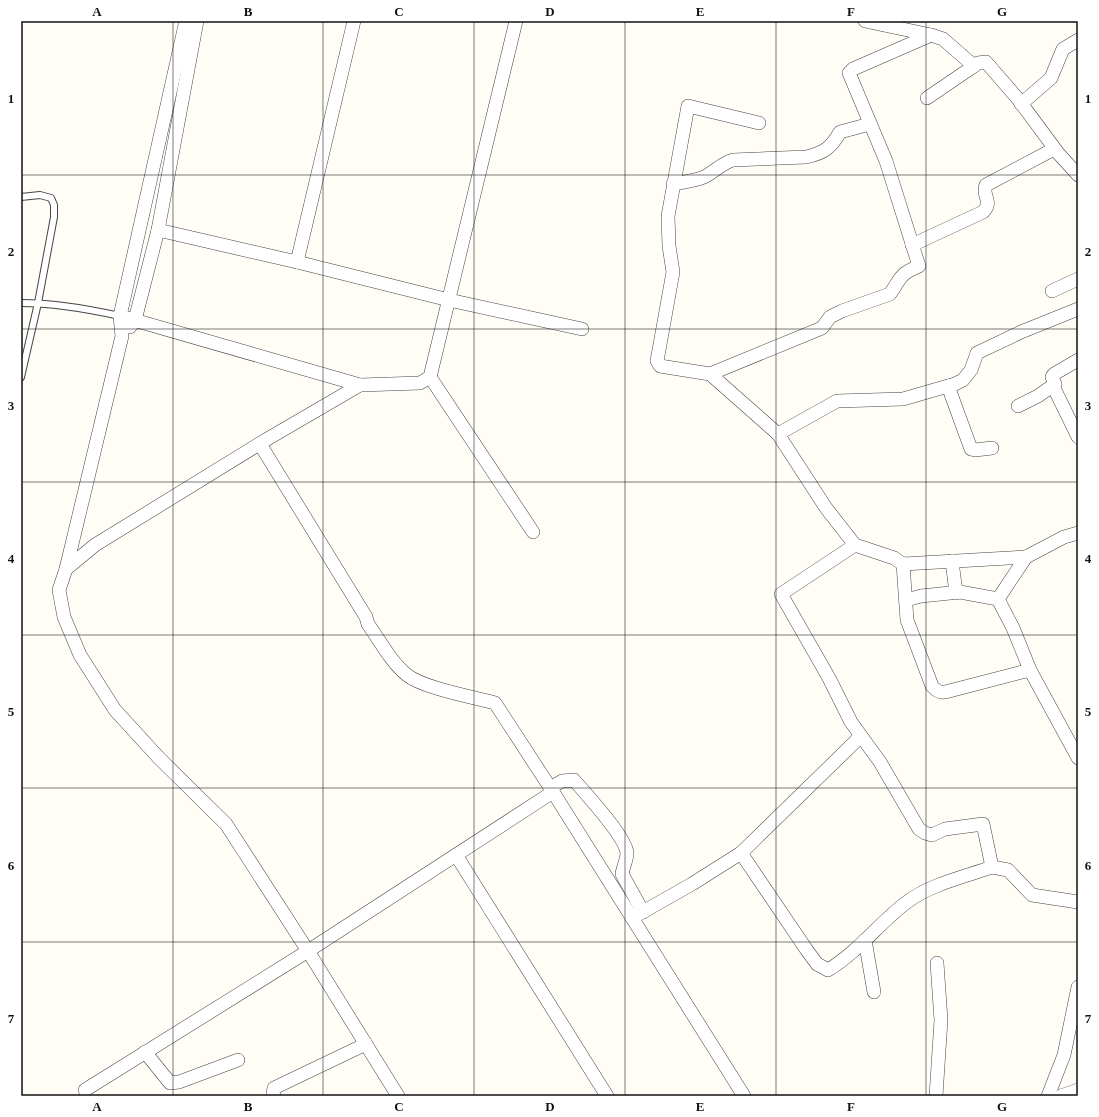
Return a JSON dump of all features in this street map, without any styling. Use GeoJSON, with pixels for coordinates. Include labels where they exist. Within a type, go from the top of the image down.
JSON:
{"type":"FeatureCollection","features":[{"type":"Feature","properties":{"kind":"street"},"geometry":{"type":"LineString","coordinates":[[297,262],[354,21]]}},
{"type":"Feature","properties":{"kind":"street"},"geometry":{"type":"LineString","coordinates":[[120,316],[360,385],[420,383],[430,377],[516,21]]}},
{"type":"Feature","properties":{"kind":"street"},"geometry":{"type":"LineString","coordinates":[[865,21],[931,35],[942,39],[974,66]]}},
{"type":"Feature","properties":{"kind":"street"},"geometry":{"type":"LineString","coordinates":[[122,336],[135,320],[158,230],[193,22]]}},
{"type":"Feature","properties":{"kind":"street"},"geometry":{"type":"LineString","coordinates":[[193,22],[120,316],[122,336],[66,569],[59,590],[64,617],[80,655],[115,710],[159,758],[226,824],[308,951],[398,1096]]}},
{"type":"Feature","properties":{"kind":"street"},"geometry":{"type":"LineString","coordinates":[[759,123],[688,106],[668,216],[669,246],[673,272],[657,361],[660,366],[710,374],[822,328],[830,317],[842,311],[890,294],[902,276],[919,266],[886,161],[849,73],[853,69],[931,35]]}},
{"type":"Feature","properties":{"kind":"street"},"geometry":{"type":"LineString","coordinates":[[1021,104],[1051,78],[1063,49],[1078,40]]}},
{"type":"Feature","properties":{"kind":"street"},"geometry":{"type":"LineString","coordinates":[[927,98],[978,63],[986,62],[1021,104],[1054,149],[1078,176]]}},
{"type":"Feature","properties":{"kind":"street"},"geometry":{"type":"LineString","coordinates":[[673,184],[700,178],[728,161],[806,157],[817,155],[833,145],[840,132],[870,124]]}},
{"type":"Feature","properties":{"kind":"street"},"geometry":{"type":"LineString","coordinates":[[912,245],[983,212],[987,208],[988,204],[984,192],[986,185],[1054,149]]}},
{"type":"Feature","properties":{"kind":"street"},"geometry":{"type":"LineString","coordinates":[[158,230],[297,262],[449,300],[582,329]]}},
{"type":"Feature","properties":{"kind":"street"},"geometry":{"type":"LineString","coordinates":[[1052,291],[1078,279]]}},
{"type":"Feature","properties":{"kind":"street"},"geometry":{"type":"LineString","coordinates":[[778,434],[837,401],[903,399],[963,380],[972,370],[977,353],[1021,332],[1078,309]]}},
{"type":"Feature","properties":{"kind":"street"},"geometry":{"type":"LineString","coordinates":[[1078,360],[1054,374],[1052,377],[1055,384],[1053,386],[1078,437]]}},
{"type":"Feature","properties":{"kind":"street"},"geometry":{"type":"LineString","coordinates":[[710,374],[778,434],[826,508],[855,545],[894,558],[903,564],[1026,557],[1064,537],[1078,533]]}},
{"type":"Feature","properties":{"kind":"street"},"geometry":{"type":"LineString","coordinates":[[430,377],[533,532]]}},
{"type":"Feature","properties":{"kind":"street"},"geometry":{"type":"LineString","coordinates":[[66,569],[95,545],[360,385]]}},
{"type":"Feature","properties":{"kind":"street"},"geometry":{"type":"LineString","coordinates":[[948,386],[970,449],[975,450],[992,448]]}},
{"type":"Feature","properties":{"kind":"street"},"geometry":{"type":"LineString","coordinates":[[1018,406],[1038,396],[1053,386]]}},
{"type":"Feature","properties":{"kind":"street"},"geometry":{"type":"LineString","coordinates":[[260,444],[366,617],[368,624],[397,666],[408,676],[430,686],[495,702],[552,790],[638,915],[744,1096]]}},
{"type":"Feature","properties":{"kind":"street"},"geometry":{"type":"LineString","coordinates":[[855,545],[782,594],[829,678],[851,722],[880,762],[920,829],[925,833],[932,834],[945,829],[983,824],[992,867]]}},
{"type":"Feature","properties":{"kind":"street"},"geometry":{"type":"LineString","coordinates":[[998,599],[1026,557]]}},
{"type":"Feature","properties":{"kind":"street"},"geometry":{"type":"LineString","coordinates":[[952,561],[956,593]]}},
{"type":"Feature","properties":{"kind":"street"},"geometry":{"type":"LineString","coordinates":[[903,564],[908,620],[932,686],[937,691],[945,692],[1030,670]]}},
{"type":"Feature","properties":{"kind":"street"},"geometry":{"type":"LineString","coordinates":[[906,600],[921,596],[956,593],[998,599]]}},
{"type":"Feature","properties":{"kind":"street"},"geometry":{"type":"LineString","coordinates":[[998,599],[1013,628],[1030,670],[1078,758]]}},
{"type":"Feature","properties":{"kind":"street"},"geometry":{"type":"LineString","coordinates":[[638,915],[692,884],[741,853],[861,736]]}},
{"type":"Feature","properties":{"kind":"street"},"geometry":{"type":"LineString","coordinates":[[85,1090],[308,951],[456,855],[552,790],[562,781],[574,780],[593,801],[625,845],[627,855],[622,867],[622,874],[638,915]]}},
{"type":"Feature","properties":{"kind":"street"},"geometry":{"type":"LineString","coordinates":[[741,853],[817,964],[828,970],[842,961],[908,901],[930,888],[992,867],[1008,870],[1032,895],[1078,902]]}},
{"type":"Feature","properties":{"kind":"street"},"geometry":{"type":"LineString","coordinates":[[456,855],[607,1096]]}},
{"type":"Feature","properties":{"kind":"street"},"geometry":{"type":"LineString","coordinates":[[865,940],[874,992]]}},
{"type":"Feature","properties":{"kind":"street"},"geometry":{"type":"LineString","coordinates":[[936,1096],[941,1020],[937,963]]}},
{"type":"Feature","properties":{"kind":"street"},"geometry":{"type":"LineString","coordinates":[[1048,1096],[1064,1055],[1078,987]]}},
{"type":"Feature","properties":{"kind":"street"},"geometry":{"type":"LineString","coordinates":[[274,1096],[274,1088],[366,1044]]}},
{"type":"Feature","properties":{"kind":"street"},"geometry":{"type":"LineString","coordinates":[[145,1052],[170,1083],[179,1082],[238,1060]]}},
{"type":"Feature","properties":{"kind":"street"},"geometry":{"type":"LineString","coordinates":[[1061,1096],[1078,1090]]}},
{"type":"Feature","properties":{"kind":"lane"},"geometry":{"type":"LineString","coordinates":[[21,197],[40,195],[45,196],[51,198],[54,205],[54,217],[38,303],[21,377]]}},
{"type":"Feature","properties":{"kind":"lane"},"geometry":{"type":"LineString","coordinates":[[21,303],[38,303],[120,316]]}}]}
